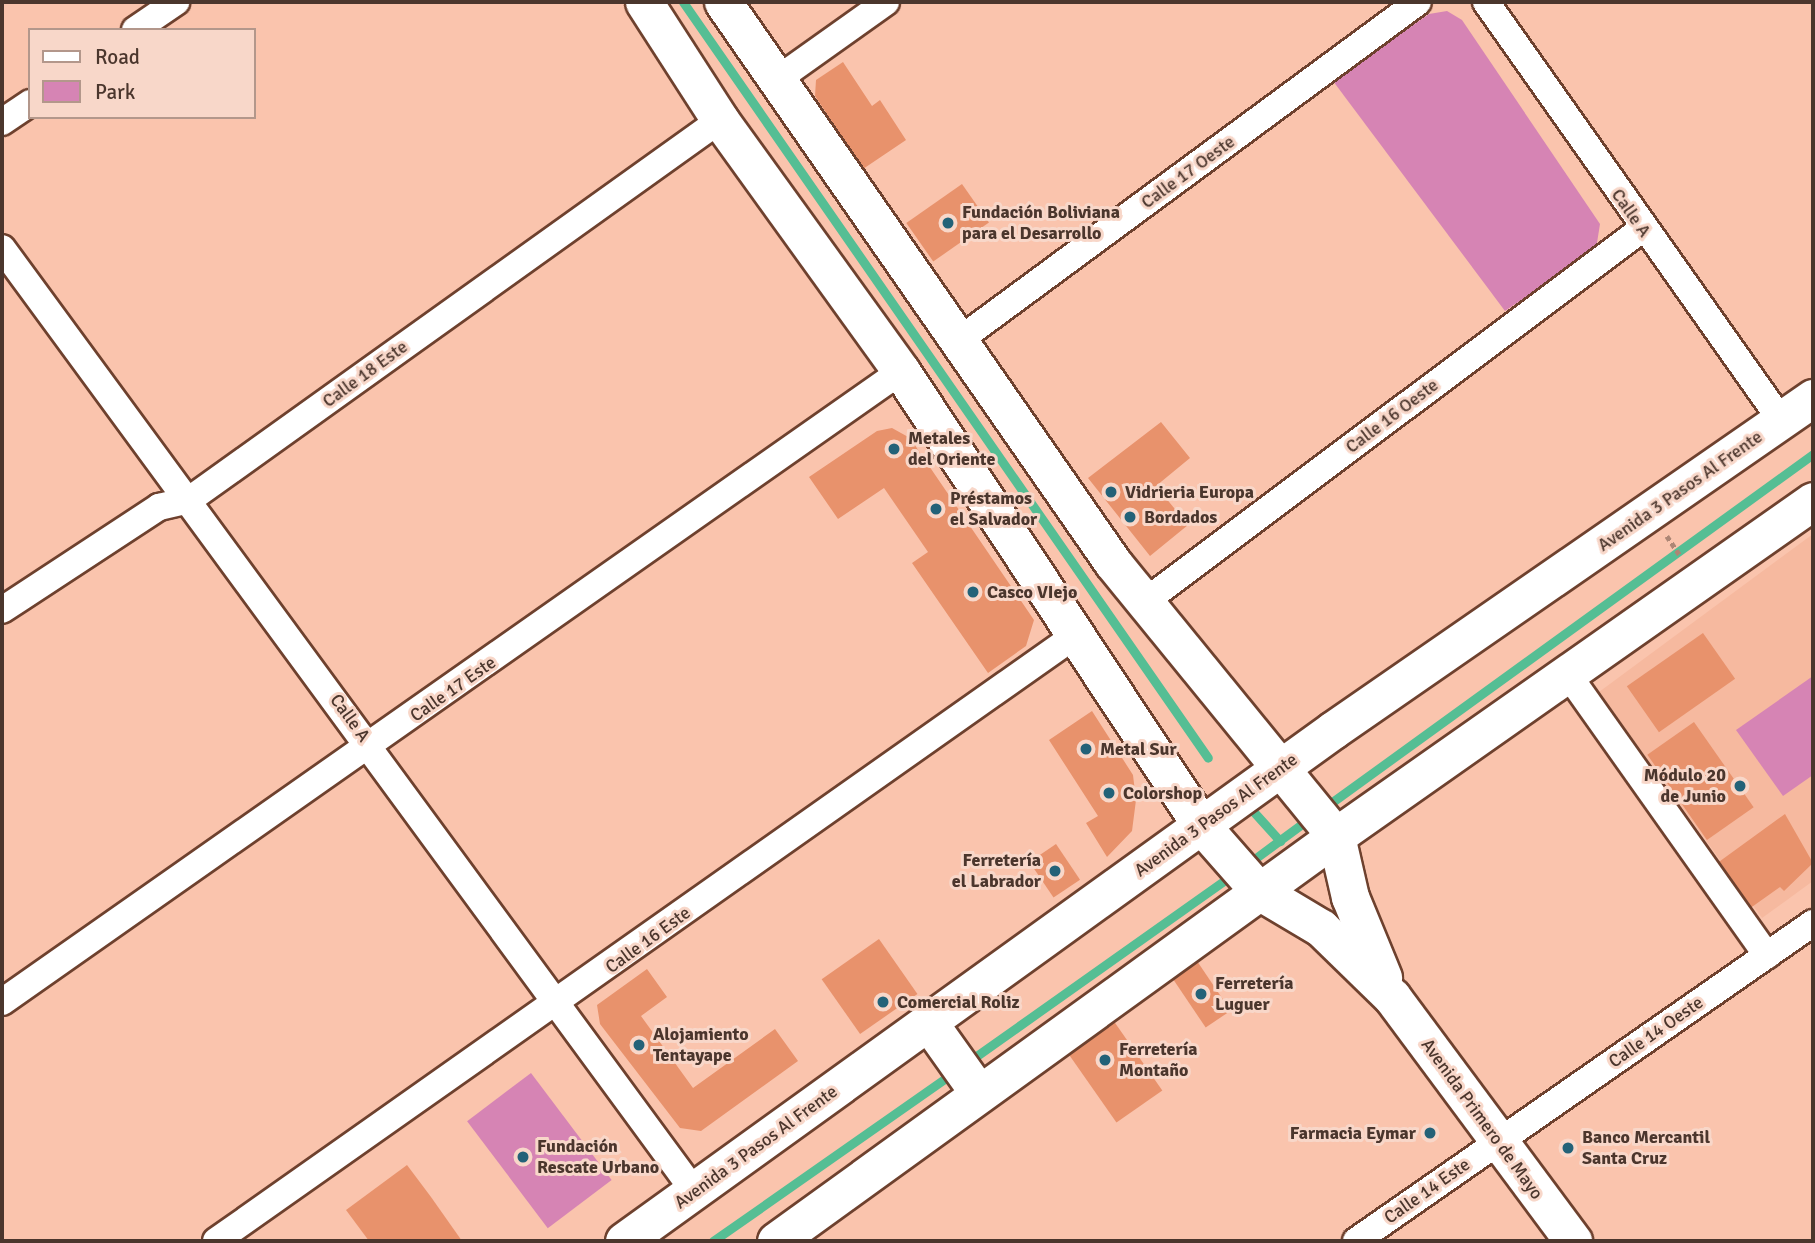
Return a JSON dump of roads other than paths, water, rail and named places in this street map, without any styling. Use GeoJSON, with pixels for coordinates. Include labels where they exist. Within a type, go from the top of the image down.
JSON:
{"type":"FeatureCollection","features":[{"type":"Feature","properties":{"kind":"main road","name":"Avenida Primero de Mayo"},"geometry":{"type":"LineString","coordinates":[[644,2],[720,120],[901,371],[1211,838],[1256,888],[1321,928],[1392,997],[1573,1241]]}},
{"type":"Feature","properties":{"kind":"main road"},"geometry":{"type":"LineString","coordinates":[[723,2],[775,81],[1143,603],[1278,770],[1332,832]]}},
{"type":"Feature","properties":{"kind":"main road","name":"Avenida 3 Pasos Al Frente"},"geometry":{"type":"LineString","coordinates":[[624,1241],[929,1023],[1211,838],[1278,770],[1813,398]]}},
{"type":"Feature","properties":{"kind":"main road"},"geometry":{"type":"LineString","coordinates":[[776,1241],[966,1075],[1256,888],[1332,832],[1567,673],[1813,501]]}},
{"type":"Feature","properties":{"kind":"main road","name":"Avenida Primero de Mayo"},"geometry":{"type":"LineString","coordinates":[[1332,832],[1350,897],[1392,997]]}},
{"type":"Feature","properties":{"kind":"main road"},"geometry":{"type":"LineString","coordinates":[[929,1023],[966,1075]]}},
{"type":"Feature","properties":{"kind":"street"},"geometry":{"type":"LineString","coordinates":[[138,28],[176,2]]}},
{"type":"Feature","properties":{"kind":"street"},"geometry":{"type":"LineString","coordinates":[[775,81],[886,2]]}},
{"type":"Feature","properties":{"kind":"street","name":"Calle 17 Oeste"},"geometry":{"type":"LineString","coordinates":[[958,341],[1418,2]]}},
{"type":"Feature","properties":{"kind":"street","name":"Calle A"},"geometry":{"type":"LineString","coordinates":[[1486,2],[1642,229],[1781,420]]}},
{"type":"Feature","properties":{"kind":"street"},"geometry":{"type":"LineString","coordinates":[[2,122],[28,104]]}},
{"type":"Feature","properties":{"kind":"street","name":"Calle 18 Este"},"geometry":{"type":"LineString","coordinates":[[2,610],[159,507],[189,500],[720,120]]}},
{"type":"Feature","properties":{"kind":"street","name":"Calle 16 Oeste"},"geometry":{"type":"LineString","coordinates":[[1143,603],[1642,229]]}},
{"type":"Feature","properties":{"kind":"street","name":"Calle A"},"geometry":{"type":"LineString","coordinates":[[2,248],[560,1003],[694,1191]]}},
{"type":"Feature","properties":{"kind":"street","name":"Calle 17 Este"},"geometry":{"type":"LineString","coordinates":[[2,1002],[371,747],[901,371]]}},
{"type":"Feature","properties":{"kind":"street","name":"Calle 16 Este"},"geometry":{"type":"LineString","coordinates":[[216,1241],[560,1003],[1077,634]]}},
{"type":"Feature","properties":{"kind":"street"},"geometry":{"type":"LineString","coordinates":[[1567,673],[1767,955]]}},
{"type":"Feature","properties":{"kind":"street","name":"Calle 14 Oeste"},"geometry":{"type":"LineString","coordinates":[[1498,1141],[1813,923]]}},
{"type":"Feature","properties":{"kind":"street","name":"Calle 14 Este"},"geometry":{"type":"LineString","coordinates":[[1356,1241],[1498,1141]]}},
{"type":"Feature","properties":{"kind":"waterway"},"geometry":{"type":"LineString","coordinates":[[683,2],[1208,758]]}},
{"type":"Feature","properties":{"kind":"waterway"},"geometry":{"type":"LineString","coordinates":[[1324,808],[1813,454]]}},
{"type":"Feature","properties":{"kind":"waterway"},"geometry":{"type":"LineString","coordinates":[[1252,810],[1280,841]]}},
{"type":"Feature","properties":{"kind":"waterway"},"geometry":{"type":"LineString","coordinates":[[1245,866],[1310,818]]}},
{"type":"Feature","properties":{"kind":"waterway"},"geometry":{"type":"LineString","coordinates":[[968,1062],[1234,874]]}},
{"type":"Feature","properties":{"kind":"waterway"},"geometry":{"type":"LineString","coordinates":[[713,1241],[954,1072]]}},
{"type":"Feature","properties":{"kind":"place","name":"Fundación Boliviana para el Desarrollo"},"geometry":{"type":"Point","coordinates":[948,223]}},
{"type":"Feature","properties":{"kind":"place","name":"Metales del Oriente"},"geometry":{"type":"Point","coordinates":[894,449]}},
{"type":"Feature","properties":{"kind":"place","name":"Vidrieria Europa"},"geometry":{"type":"Point","coordinates":[1111,492]}},
{"type":"Feature","properties":{"kind":"place","name":"Préstamos el Salvador"},"geometry":{"type":"Point","coordinates":[936,509]}},
{"type":"Feature","properties":{"kind":"place","name":"Bordados"},"geometry":{"type":"Point","coordinates":[1130,517]}},
{"type":"Feature","properties":{"kind":"place","name":"Casco VIejo"},"geometry":{"type":"Point","coordinates":[973,592]}},
{"type":"Feature","properties":{"kind":"place","name":"Metal Sur"},"geometry":{"type":"Point","coordinates":[1086,749]}},
{"type":"Feature","properties":{"kind":"place","name":"Módulo 20 de Junio"},"geometry":{"type":"Point","coordinates":[1740,786]}},
{"type":"Feature","properties":{"kind":"place","name":"Colorshop"},"geometry":{"type":"Point","coordinates":[1109,793]}},
{"type":"Feature","properties":{"kind":"place","name":"Ferretería el Labrador"},"geometry":{"type":"Point","coordinates":[1055,871]}},
{"type":"Feature","properties":{"kind":"place","name":"Ferretería Luguer"},"geometry":{"type":"Point","coordinates":[1201,994]}},
{"type":"Feature","properties":{"kind":"place","name":"Comercial Roliz"},"geometry":{"type":"Point","coordinates":[883,1002]}},
{"type":"Feature","properties":{"kind":"place","name":"Alojamiento Tentayape"},"geometry":{"type":"Point","coordinates":[639,1045]}},
{"type":"Feature","properties":{"kind":"place","name":"Ferretería Montaño"},"geometry":{"type":"Point","coordinates":[1105,1060]}},
{"type":"Feature","properties":{"kind":"place","name":"Farmacia Eymar"},"geometry":{"type":"Point","coordinates":[1430,1133]}},
{"type":"Feature","properties":{"kind":"place","name":"Banco Mercantil Santa Cruz"},"geometry":{"type":"Point","coordinates":[1568,1148]}},
{"type":"Feature","properties":{"kind":"place","name":"Fundación Rescate Urbano"},"geometry":{"type":"Point","coordinates":[523,1157]}}]}
